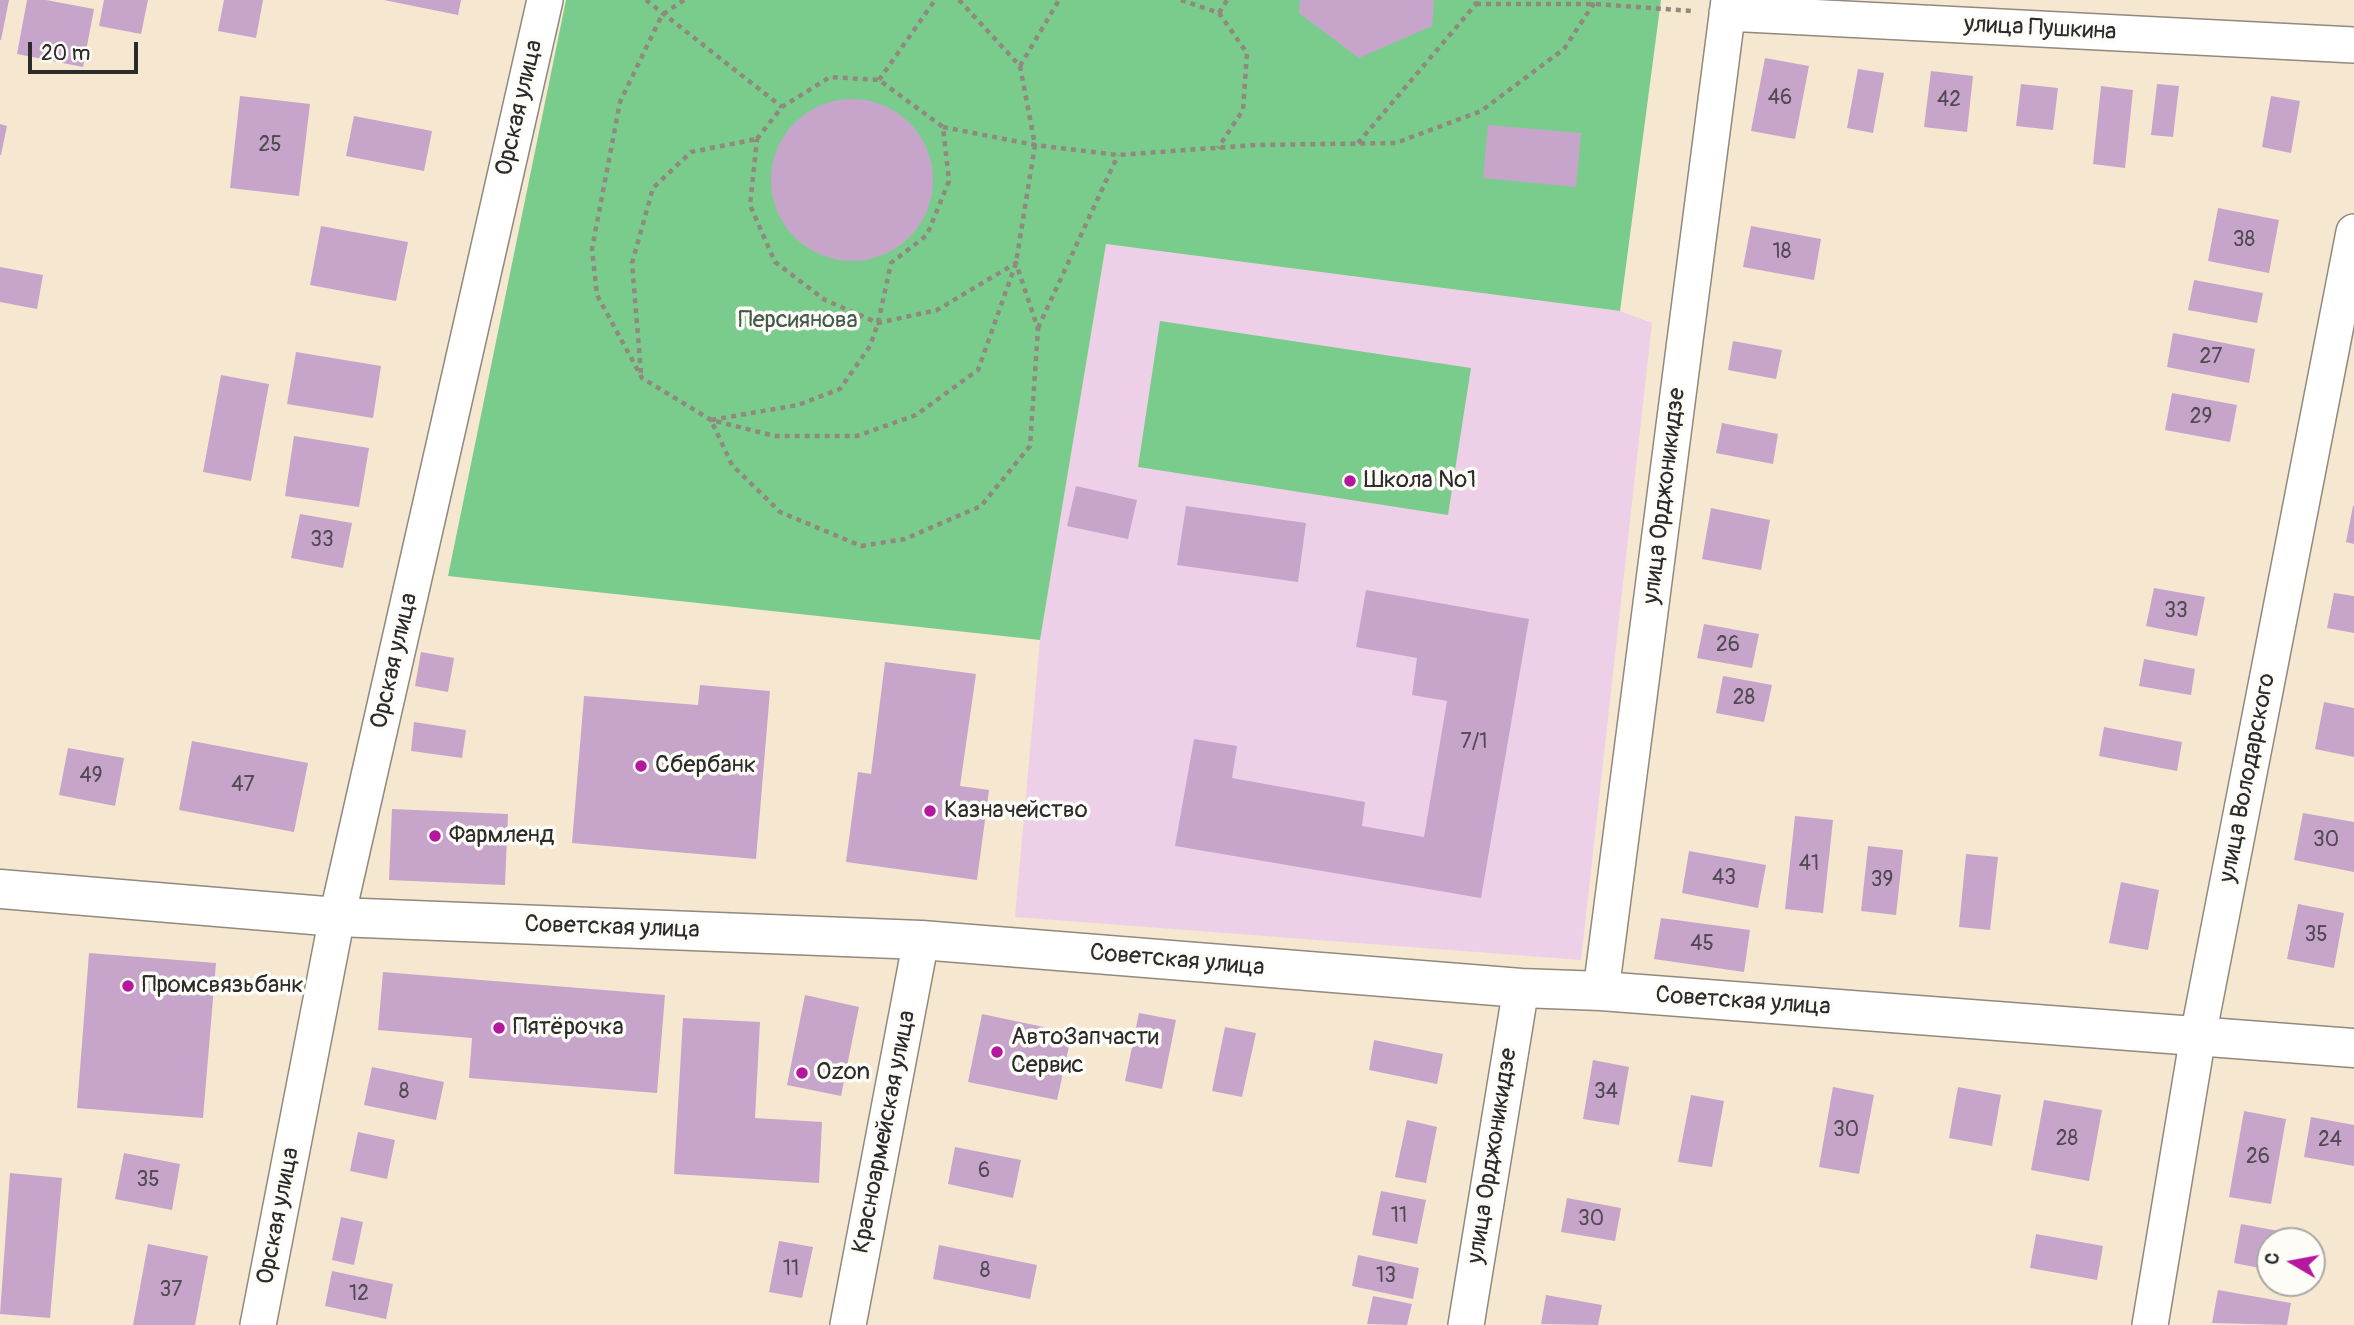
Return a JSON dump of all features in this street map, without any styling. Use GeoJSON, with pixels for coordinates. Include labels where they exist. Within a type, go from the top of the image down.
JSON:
{"type":"FeatureCollection","features":[{"type":"Feature","properties":{"kind":"street","name":"Орская улица"},"geometry":{"type":"LineString","coordinates":[[258,1325],[337,917],[545,0]]}},
{"type":"Feature","properties":{"kind":"street","name":"улица Пушкина"},"geometry":{"type":"LineString","coordinates":[[1728,7],[2354,45]]}},
{"type":"Feature","properties":{"kind":"street","name":"улица Орджоникидзе"},"geometry":{"type":"LineString","coordinates":[[1601,991],[1728,7]]}},
{"type":"Feature","properties":{"kind":"street","name":"улица Володарского"},"geometry":{"type":"LineString","coordinates":[[2150,1325],[2198,1036],[2354,232]]}},
{"type":"Feature","properties":{"kind":"street","name":"Советская улица"},"geometry":{"type":"LineString","coordinates":[[0,889],[337,917],[921,940],[1521,988],[1601,991],[2354,1048]]}},
{"type":"Feature","properties":{"kind":"street","name":"Красноармейская улица"},"geometry":{"type":"LineString","coordinates":[[848,1325],[921,940]]}},
{"type":"Feature","properties":{"kind":"street","name":"улица Орджоникидзе"},"geometry":{"type":"LineString","coordinates":[[1466,1325],[1521,988]]}},
{"type":"Feature","properties":{"kind":"path"},"geometry":{"type":"LineString","coordinates":[[646,0],[782,107]]}},
{"type":"Feature","properties":{"kind":"path"},"geometry":{"type":"LineString","coordinates":[[684,0],[662,15],[620,102],[592,249],[597,295],[642,377],[711,420],[775,436],[858,436],[916,415],[978,370],[1016,263],[1035,145],[1020,66],[959,0]]}},
{"type":"Feature","properties":{"kind":"path"},"geometry":{"type":"LineString","coordinates":[[879,80],[935,0]]}},
{"type":"Feature","properties":{"kind":"path"},"geometry":{"type":"LineString","coordinates":[[1020,66],[1059,0]]}},
{"type":"Feature","properties":{"kind":"path"},"geometry":{"type":"LineString","coordinates":[[1181,0],[1219,13],[1247,53],[1243,110],[1218,148]]}},
{"type":"Feature","properties":{"kind":"path"},"geometry":{"type":"LineString","coordinates":[[1219,13],[1227,0]]}},
{"type":"Feature","properties":{"kind":"path"},"geometry":{"type":"LineString","coordinates":[[1357,144],[1476,2],[1596,2],[1728,7]]}},
{"type":"Feature","properties":{"kind":"path"},"geometry":{"type":"LineString","coordinates":[[1016,263],[937,310],[878,323],[825,300],[775,262],[750,205],[757,139],[782,107],[830,77],[879,80],[943,127],[1035,145],[1118,155],[1218,148],[1396,143],[1481,111],[1563,49],[1596,2]]}},
{"type":"Feature","properties":{"kind":"path"},"geometry":{"type":"LineString","coordinates":[[711,420],[798,405],[840,389],[870,346],[878,323],[891,263],[927,235],[949,181],[943,127]]}},
{"type":"Feature","properties":{"kind":"path"},"geometry":{"type":"LineString","coordinates":[[642,377],[632,263],[653,188],[691,152],[757,139]]}},
{"type":"Feature","properties":{"kind":"path"},"geometry":{"type":"LineString","coordinates":[[711,420],[732,465],[780,513],[861,546],[905,539],[981,506],[1030,446],[1038,329],[1118,155]]}},
{"type":"Feature","properties":{"kind":"path"},"geometry":{"type":"LineString","coordinates":[[1016,263],[1038,329]]}},
{"type":"Feature","properties":{"kind":"shaded area","name":"Школа №1"},"geometry":{"type":"Polygon","coordinates":[[[1106,244],[1620,311],[1652,323],[1581,960],[1015,917],[1040,640],[1106,244]]]}},
{"type":"Feature","properties":{"kind":"green space","name":"Персиянова"},"geometry":{"type":"Polygon","coordinates":[[[566,0],[1661,0],[1620,311],[1106,244],[1040,640],[448,576],[566,0]]]}},
{"type":"Feature","properties":{"kind":"green space"},"geometry":{"type":"Polygon","coordinates":[[[1160,321],[1471,368],[1448,515],[1138,467],[1160,321]]]}},
{"type":"Feature","properties":{"kind":"building"},"geometry":{"type":"Polygon","coordinates":[[[0,0],[9,0],[1,40],[0,40],[0,0]]]}},
{"type":"Feature","properties":{"kind":"building"},"geometry":{"type":"Polygon","coordinates":[[[27,0],[46,0],[94,9],[83,67],[17,54],[27,0]]]}},
{"type":"Feature","properties":{"kind":"building"},"geometry":{"type":"Polygon","coordinates":[[[104,0],[148,0],[141,34],[99,26],[104,0]]]}},
{"type":"Feature","properties":{"kind":"building"},"geometry":{"type":"Polygon","coordinates":[[[224,0],[263,0],[256,38],[218,31],[224,0]]]}},
{"type":"Feature","properties":{"kind":"building"},"geometry":{"type":"Polygon","coordinates":[[[384,0],[461,0],[458,15],[384,0]]]}},
{"type":"Feature","properties":{"kind":"building"},"geometry":{"type":"Polygon","coordinates":[[[1300,0],[1434,0],[1432,26],[1359,58],[1299,13],[1300,0]]]}},
{"type":"Feature","properties":{"kind":"building"},"geometry":{"type":"Polygon","coordinates":[[[1765,58],[1809,66],[1795,139],[1751,131],[1765,58]]]}},
{"type":"Feature","properties":{"kind":"building"},"geometry":{"type":"Polygon","coordinates":[[[1858,69],[1884,73],[1873,133],[1847,128],[1858,69]]]}},
{"type":"Feature","properties":{"kind":"building"},"geometry":{"type":"Polygon","coordinates":[[[1931,71],[1973,76],[1967,132],[1924,127],[1931,71]]]}},
{"type":"Feature","properties":{"kind":"building"},"geometry":{"type":"Polygon","coordinates":[[[2021,84],[2058,88],[2053,130],[2016,126],[2021,84]]]}},
{"type":"Feature","properties":{"kind":"building"},"geometry":{"type":"Polygon","coordinates":[[[2157,84],[2179,86],[2173,137],[2151,135],[2157,84]]]}},
{"type":"Feature","properties":{"kind":"building"},"geometry":{"type":"Polygon","coordinates":[[[2101,86],[2133,90],[2125,168],[2093,164],[2101,86]]]}},
{"type":"Feature","properties":{"kind":"building"},"geometry":{"type":"Polygon","coordinates":[[[240,96],[310,104],[299,196],[230,188],[240,96]]]}},
{"type":"Feature","properties":{"kind":"building"},"geometry":{"type":"Polygon","coordinates":[[[2271,96],[2300,101],[2291,153],[2262,147],[2271,96]]]}},
{"type":"Feature","properties":{"kind":"building"},"geometry":{"type":"Polygon","coordinates":[[[852,99],[883,105],[897,112],[909,123],[920,135],[927,149],[933,180],[927,211],[920,225],[909,237],[897,248],[883,255],[852,261],[821,255],[807,248],[795,237],[784,225],[777,211],[771,180],[777,149],[784,135],[795,123],[807,112],[821,105],[852,99]]]}},
{"type":"Feature","properties":{"kind":"building"},"geometry":{"type":"Polygon","coordinates":[[[354,116],[432,131],[424,171],[346,156],[354,116]]]}},
{"type":"Feature","properties":{"kind":"building"},"geometry":{"type":"Polygon","coordinates":[[[0,124],[7,126],[1,155],[0,155],[0,124]]]}},
{"type":"Feature","properties":{"kind":"building"},"geometry":{"type":"Polygon","coordinates":[[[1488,125],[1581,133],[1576,187],[1483,178],[1488,125]]]}},
{"type":"Feature","properties":{"kind":"building"},"geometry":{"type":"Polygon","coordinates":[[[2218,208],[2279,220],[2269,273],[2208,261],[2218,208]]]}},
{"type":"Feature","properties":{"kind":"building"},"geometry":{"type":"Polygon","coordinates":[[[321,226],[408,242],[396,301],[310,285],[321,226]]]}},
{"type":"Feature","properties":{"kind":"building"},"geometry":{"type":"Polygon","coordinates":[[[1751,226],[1821,239],[1814,280],[1743,267],[1751,226]]]}},
{"type":"Feature","properties":{"kind":"building"},"geometry":{"type":"Polygon","coordinates":[[[0,267],[43,275],[37,309],[0,302],[0,267]]]}},
{"type":"Feature","properties":{"kind":"building"},"geometry":{"type":"Polygon","coordinates":[[[2194,280],[2263,293],[2257,323],[2188,310],[2194,280]]]}},
{"type":"Feature","properties":{"kind":"building"},"geometry":{"type":"Polygon","coordinates":[[[2173,333],[2255,349],[2249,383],[2167,367],[2173,333]]]}},
{"type":"Feature","properties":{"kind":"building"},"geometry":{"type":"Polygon","coordinates":[[[1733,341],[1782,350],[1776,379],[1728,370],[1733,341]]]}},
{"type":"Feature","properties":{"kind":"building"},"geometry":{"type":"Polygon","coordinates":[[[296,352],[381,366],[373,418],[287,404],[296,352]]]}},
{"type":"Feature","properties":{"kind":"building"},"geometry":{"type":"Polygon","coordinates":[[[221,375],[269,384],[251,481],[203,472],[221,375]]]}},
{"type":"Feature","properties":{"kind":"building"},"geometry":{"type":"Polygon","coordinates":[[[2172,393],[2237,405],[2230,442],[2165,430],[2172,393]]]}},
{"type":"Feature","properties":{"kind":"building"},"geometry":{"type":"Polygon","coordinates":[[[1722,423],[1778,434],[1773,464],[1716,453],[1722,423]]]}},
{"type":"Feature","properties":{"kind":"building"},"geometry":{"type":"Polygon","coordinates":[[[294,436],[369,448],[359,507],[285,496],[294,436]]]}},
{"type":"Feature","properties":{"kind":"building"},"geometry":{"type":"Polygon","coordinates":[[[1076,486],[1137,500],[1128,539],[1067,526],[1076,486]]]}},
{"type":"Feature","properties":{"kind":"building"},"geometry":{"type":"Polygon","coordinates":[[[1186,506],[1306,523],[1298,582],[1177,565],[1186,506]]]}},
{"type":"Feature","properties":{"kind":"building"},"geometry":{"type":"Polygon","coordinates":[[[2354,506],[2354,544],[2346,542],[2354,506]]]}},
{"type":"Feature","properties":{"kind":"building"},"geometry":{"type":"Polygon","coordinates":[[[1711,508],[1770,520],[1761,570],[1702,559],[1711,508]]]}},
{"type":"Feature","properties":{"kind":"building"},"geometry":{"type":"Polygon","coordinates":[[[300,514],[352,523],[343,568],[291,558],[300,514]]]}},
{"type":"Feature","properties":{"kind":"building"},"geometry":{"type":"Polygon","coordinates":[[[2154,588],[2205,597],[2197,636],[2146,626],[2154,588]]]}},
{"type":"Feature","properties":{"kind":"building"},"geometry":{"type":"Polygon","coordinates":[[[1366,590],[1529,619],[1481,898],[1175,846],[1194,739],[1237,746],[1232,778],[1365,802],[1362,826],[1424,837],[1447,701],[1412,695],[1417,658],[1356,647],[1366,590]]]}},
{"type":"Feature","properties":{"kind":"building"},"geometry":{"type":"Polygon","coordinates":[[[2334,593],[2354,596],[2354,633],[2327,628],[2334,593]]]}},
{"type":"Feature","properties":{"kind":"building"},"geometry":{"type":"Polygon","coordinates":[[[1704,624],[1759,634],[1752,668],[1697,658],[1704,624]]]}},
{"type":"Feature","properties":{"kind":"building"},"geometry":{"type":"Polygon","coordinates":[[[421,652],[454,658],[448,692],[415,686],[421,652]]]}},
{"type":"Feature","properties":{"kind":"building"},"geometry":{"type":"Polygon","coordinates":[[[2144,659],[2195,669],[2191,695],[2139,686],[2144,659]]]}},
{"type":"Feature","properties":{"kind":"building"},"geometry":{"type":"Polygon","coordinates":[[[885,662],[976,674],[960,786],[989,790],[977,880],[846,862],[858,772],[871,774],[885,662]]]}},
{"type":"Feature","properties":{"kind":"building"},"geometry":{"type":"Polygon","coordinates":[[[1723,676],[1772,685],[1764,722],[1716,713],[1723,676]]]}},
{"type":"Feature","properties":{"kind":"building"},"geometry":{"type":"Polygon","coordinates":[[[700,685],[770,691],[756,859],[572,843],[584,696],[698,705],[700,685]]]}},
{"type":"Feature","properties":{"kind":"building"},"geometry":{"type":"Polygon","coordinates":[[[2324,702],[2354,708],[2354,757],[2315,749],[2324,702]]]}},
{"type":"Feature","properties":{"kind":"building"},"geometry":{"type":"Polygon","coordinates":[[[414,722],[466,730],[462,758],[411,751],[414,722]]]}},
{"type":"Feature","properties":{"kind":"building"},"geometry":{"type":"Polygon","coordinates":[[[2104,727],[2182,742],[2177,771],[2099,756],[2104,727]]]}},
{"type":"Feature","properties":{"kind":"building"},"geometry":{"type":"Polygon","coordinates":[[[192,741],[308,763],[294,832],[179,810],[192,741]]]}},
{"type":"Feature","properties":{"kind":"building"},"geometry":{"type":"Polygon","coordinates":[[[68,748],[124,758],[115,806],[59,795],[68,748]]]}},
{"type":"Feature","properties":{"kind":"building"},"geometry":{"type":"Polygon","coordinates":[[[392,809],[508,814],[505,885],[389,880],[392,809]]]}},
{"type":"Feature","properties":{"kind":"building"},"geometry":{"type":"Polygon","coordinates":[[[2303,813],[2354,822],[2354,872],[2294,860],[2303,813]]]}},
{"type":"Feature","properties":{"kind":"building"},"geometry":{"type":"Polygon","coordinates":[[[1795,816],[1833,820],[1823,913],[1785,909],[1795,816]]]}},
{"type":"Feature","properties":{"kind":"building"},"geometry":{"type":"Polygon","coordinates":[[[1868,846],[1903,850],[1896,915],[1861,911],[1868,846]]]}},
{"type":"Feature","properties":{"kind":"building"},"geometry":{"type":"Polygon","coordinates":[[[1689,851],[1766,865],[1758,908],[1682,893],[1689,851]]]}},
{"type":"Feature","properties":{"kind":"building"},"geometry":{"type":"Polygon","coordinates":[[[1966,854],[1998,857],[1990,930],[1959,927],[1966,854]]]}},
{"type":"Feature","properties":{"kind":"building"},"geometry":{"type":"Polygon","coordinates":[[[2121,882],[2159,890],[2148,950],[2109,943],[2121,882]]]}},
{"type":"Feature","properties":{"kind":"building"},"geometry":{"type":"Polygon","coordinates":[[[2298,904],[2344,913],[2334,968],[2287,959],[2298,904]]]}},
{"type":"Feature","properties":{"kind":"building"},"geometry":{"type":"Polygon","coordinates":[[[1661,918],[1750,930],[1744,972],[1654,959],[1661,918]]]}},
{"type":"Feature","properties":{"kind":"building"},"geometry":{"type":"Polygon","coordinates":[[[89,953],[216,963],[203,1118],[77,1108],[89,953]]]}},
{"type":"Feature","properties":{"kind":"building"},"geometry":{"type":"Polygon","coordinates":[[[383,972],[665,995],[657,1093],[469,1078],[472,1038],[378,1030],[383,972]]]}},
{"type":"Feature","properties":{"kind":"building"},"geometry":{"type":"Polygon","coordinates":[[[805,995],[859,1007],[841,1096],[787,1085],[805,995]]]}},
{"type":"Feature","properties":{"kind":"building"},"geometry":{"type":"Polygon","coordinates":[[[1139,1013],[1176,1020],[1162,1089],[1125,1081],[1139,1013]]]}},
{"type":"Feature","properties":{"kind":"building"},"geometry":{"type":"Polygon","coordinates":[[[982,1014],[1072,1033],[1057,1100],[968,1082],[982,1014]]]}},
{"type":"Feature","properties":{"kind":"building"},"geometry":{"type":"Polygon","coordinates":[[[683,1018],[760,1022],[755,1118],[822,1122],[819,1183],[674,1174],[683,1018]]]}},
{"type":"Feature","properties":{"kind":"building"},"geometry":{"type":"Polygon","coordinates":[[[1225,1027],[1256,1033],[1242,1097],[1212,1091],[1225,1027]]]}},
{"type":"Feature","properties":{"kind":"building"},"geometry":{"type":"Polygon","coordinates":[[[1374,1040],[1443,1054],[1437,1084],[1369,1070],[1374,1040]]]}},
{"type":"Feature","properties":{"kind":"building"},"geometry":{"type":"Polygon","coordinates":[[[1593,1060],[1629,1067],[1619,1125],[1583,1119],[1593,1060]]]}},
{"type":"Feature","properties":{"kind":"building"},"geometry":{"type":"Polygon","coordinates":[[[372,1067],[444,1082],[436,1120],[364,1105],[372,1067]]]}},
{"type":"Feature","properties":{"kind":"building"},"geometry":{"type":"Polygon","coordinates":[[[1833,1087],[1874,1095],[1859,1174],[1819,1167],[1833,1087]]]}},
{"type":"Feature","properties":{"kind":"building"},"geometry":{"type":"Polygon","coordinates":[[[1958,1087],[2001,1095],[1992,1146],[1949,1138],[1958,1087]]]}},
{"type":"Feature","properties":{"kind":"building"},"geometry":{"type":"Polygon","coordinates":[[[1691,1095],[1724,1101],[1712,1167],[1678,1162],[1691,1095]]]}},
{"type":"Feature","properties":{"kind":"building"},"geometry":{"type":"Polygon","coordinates":[[[2044,1100],[2102,1110],[2089,1181],[2031,1170],[2044,1100]]]}},
{"type":"Feature","properties":{"kind":"building"},"geometry":{"type":"Polygon","coordinates":[[[2244,1111],[2286,1119],[2271,1204],[2229,1197],[2244,1111]]]}},
{"type":"Feature","properties":{"kind":"building"},"geometry":{"type":"Polygon","coordinates":[[[2311,1117],[2354,1125],[2354,1166],[2304,1157],[2311,1117]]]}},
{"type":"Feature","properties":{"kind":"building"},"geometry":{"type":"Polygon","coordinates":[[[1407,1120],[1437,1127],[1426,1183],[1395,1177],[1407,1120]]]}},
{"type":"Feature","properties":{"kind":"building"},"geometry":{"type":"Polygon","coordinates":[[[358,1132],[395,1140],[387,1179],[350,1171],[358,1132]]]}},
{"type":"Feature","properties":{"kind":"building"},"geometry":{"type":"Polygon","coordinates":[[[955,1147],[1021,1160],[1013,1198],[948,1184],[955,1147]]]}},
{"type":"Feature","properties":{"kind":"building"},"geometry":{"type":"Polygon","coordinates":[[[124,1153],[180,1164],[172,1210],[115,1199],[124,1153]]]}},
{"type":"Feature","properties":{"kind":"building"},"geometry":{"type":"Polygon","coordinates":[[[10,1173],[62,1178],[50,1318],[0,1314],[10,1173]]]}},
{"type":"Feature","properties":{"kind":"building"},"geometry":{"type":"Polygon","coordinates":[[[1381,1191],[1426,1200],[1417,1244],[1372,1235],[1381,1191]]]}},
{"type":"Feature","properties":{"kind":"building"},"geometry":{"type":"Polygon","coordinates":[[[1567,1198],[1621,1208],[1615,1241],[1561,1232],[1567,1198]]]}},
{"type":"Feature","properties":{"kind":"building"},"geometry":{"type":"Polygon","coordinates":[[[341,1217],[363,1222],[354,1265],[332,1260],[341,1217]]]}},
{"type":"Feature","properties":{"kind":"building"},"geometry":{"type":"Polygon","coordinates":[[[2241,1224],[2257,1227],[2256,1267],[2234,1263],[2241,1224]]]}},
{"type":"Feature","properties":{"kind":"building"},"geometry":{"type":"Polygon","coordinates":[[[2036,1234],[2103,1246],[2097,1280],[2030,1268],[2036,1234]]]}},
{"type":"Feature","properties":{"kind":"building"},"geometry":{"type":"Polygon","coordinates":[[[779,1241],[813,1247],[802,1298],[769,1292],[779,1241]]]}},
{"type":"Feature","properties":{"kind":"building"},"geometry":{"type":"Polygon","coordinates":[[[148,1244],[208,1256],[195,1325],[133,1325],[148,1244]]]}},
{"type":"Feature","properties":{"kind":"building"},"geometry":{"type":"Polygon","coordinates":[[[939,1245],[1037,1265],[1030,1299],[933,1279],[939,1245]]]}},
{"type":"Feature","properties":{"kind":"building"},"geometry":{"type":"Polygon","coordinates":[[[1358,1255],[1419,1268],[1413,1299],[1352,1286],[1358,1255]]]}},
{"type":"Feature","properties":{"kind":"building"},"geometry":{"type":"Polygon","coordinates":[[[332,1271],[393,1284],[386,1319],[325,1306],[332,1271]]]}},
{"type":"Feature","properties":{"kind":"building"},"geometry":{"type":"Polygon","coordinates":[[[2218,1290],[2291,1303],[2287,1325],[2212,1323],[2218,1290]]]}},
{"type":"Feature","properties":{"kind":"building"},"geometry":{"type":"Polygon","coordinates":[[[1546,1295],[1602,1305],[1598,1325],[1541,1324],[1546,1295]]]}},
{"type":"Feature","properties":{"kind":"building"},"geometry":{"type":"Polygon","coordinates":[[[1373,1296],[1412,1304],[1407,1325],[1367,1324],[1373,1296]]]}},
{"type":"Feature","properties":{"kind":"place","name":"Школа №1"},"geometry":{"type":"Point","coordinates":[1350,481]}},
{"type":"Feature","properties":{"kind":"place","name":"Сбербанк"},"geometry":{"type":"Point","coordinates":[641,766]}},
{"type":"Feature","properties":{"kind":"place","name":"Казначейство"},"geometry":{"type":"Point","coordinates":[930,811]}},
{"type":"Feature","properties":{"kind":"place","name":"Фармленд"},"geometry":{"type":"Point","coordinates":[435,836]}},
{"type":"Feature","properties":{"kind":"place","name":"Промсвязьбанк"},"geometry":{"type":"Point","coordinates":[128,986]}},
{"type":"Feature","properties":{"kind":"place","name":"Пятёрочка"},"geometry":{"type":"Point","coordinates":[499,1028]}},
{"type":"Feature","properties":{"kind":"place","name":"АвтоЗапчасти Сервис"},"geometry":{"type":"Point","coordinates":[997,1052]}},
{"type":"Feature","properties":{"kind":"place","name":"Ozon"},"geometry":{"type":"Point","coordinates":[802,1073]}}]}
